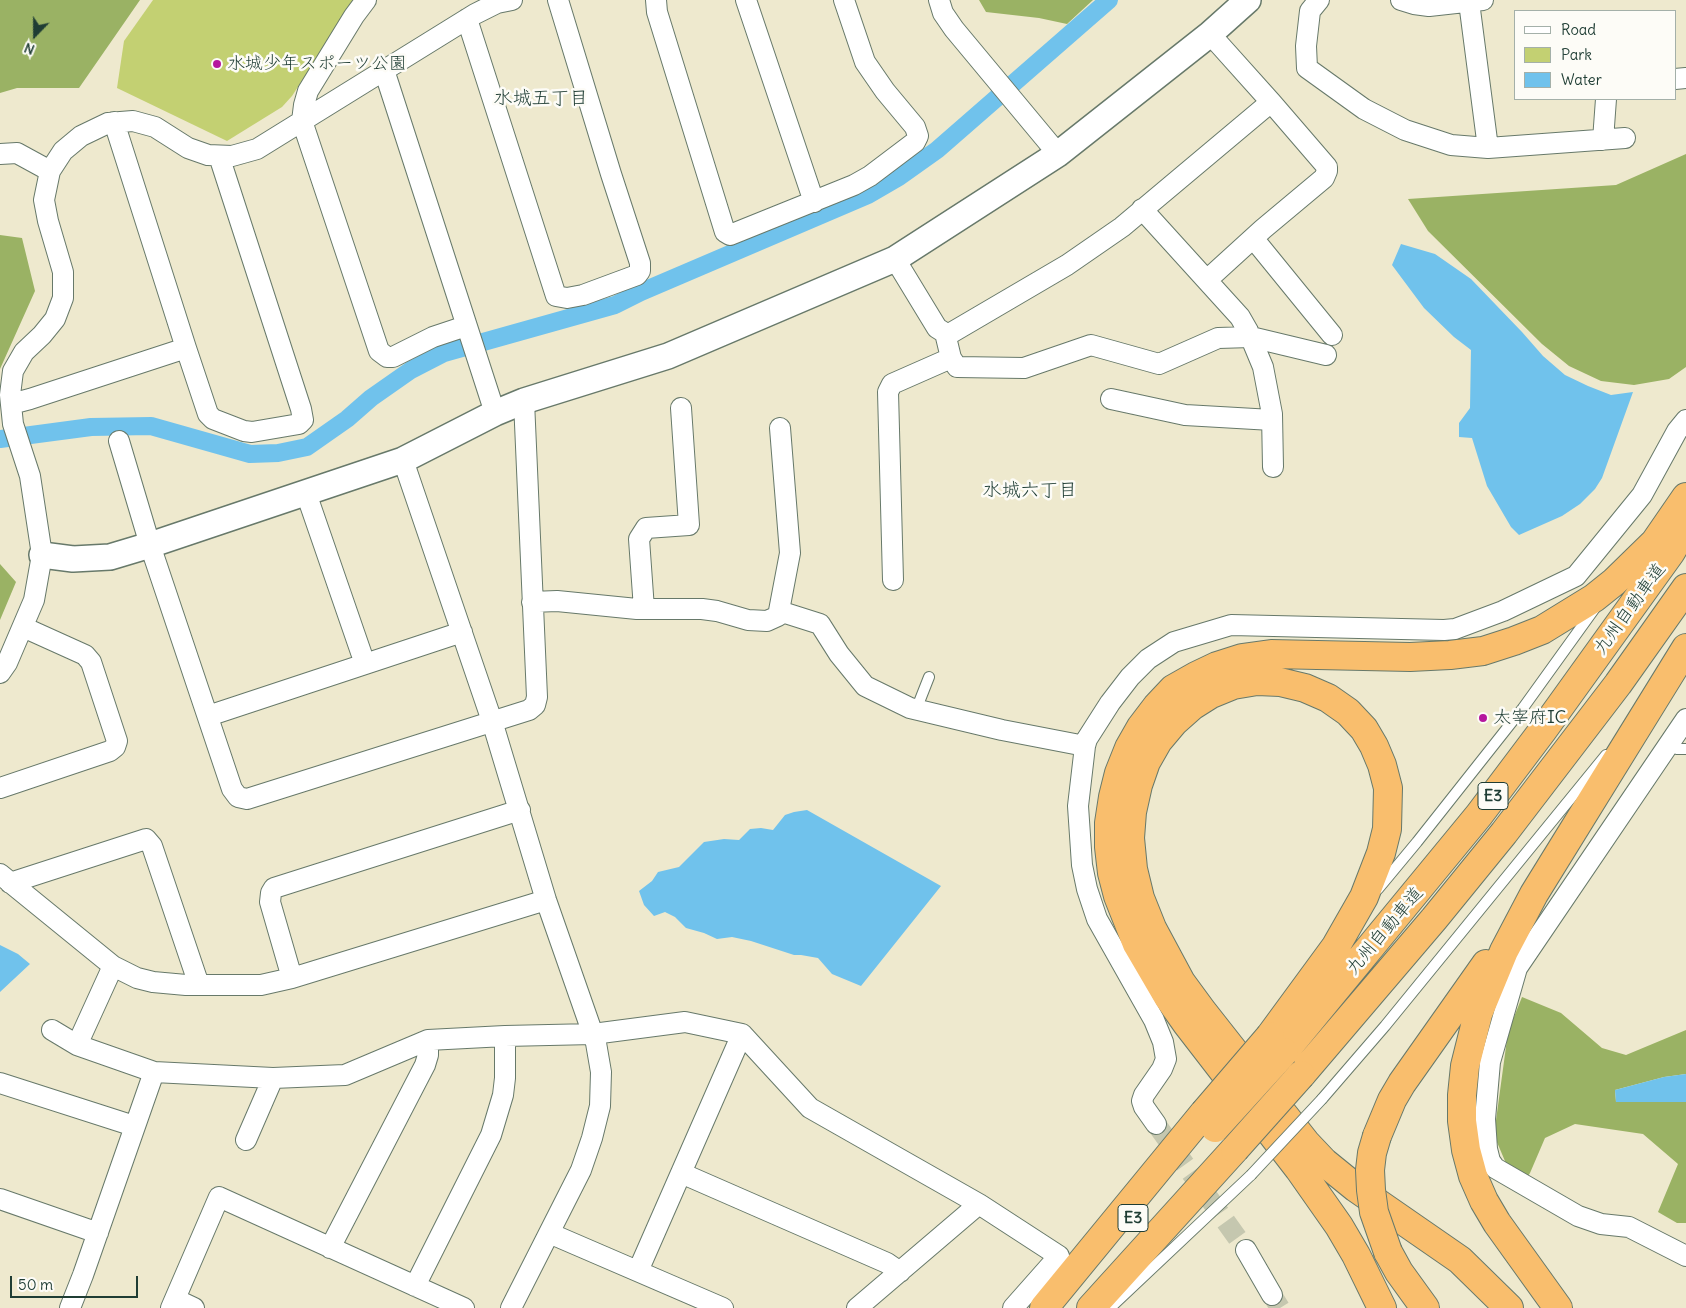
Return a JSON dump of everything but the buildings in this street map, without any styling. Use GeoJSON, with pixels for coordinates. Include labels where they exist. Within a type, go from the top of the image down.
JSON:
{"type":"FeatureCollection","features":[{"type":"Feature","properties":{"kind":"highway"},"geometry":{"type":"LineString","coordinates":[[1382,1308],[1356,1255],[1339,1226],[1299,1169],[1187,1024],[1164,991],[1137,944],[1118,896],[1112,873],[1109,847],[1109,823],[1119,773],[1129,748],[1141,727],[1157,706],[1173,690],[1217,666],[1242,658],[1271,654],[1450,655],[1483,651],[1542,630],[1587,602],[1614,582],[1655,542],[1686,497]]}},
{"type":"Feature","properties":{"kind":"highway","name":"九州自動車道"},"geometry":{"type":"LineString","coordinates":[[1051,1308],[1210,1121],[1479,815],[1544,730],[1671,552],[1686,527]]}},
{"type":"Feature","properties":{"kind":"highway","name":"九州自動車道"},"geometry":{"type":"LineString","coordinates":[[1091,1308],[1301,1075],[1422,934],[1504,833],[1618,684],[1686,588]]}},
{"type":"Feature","properties":{"kind":"highway"},"geometry":{"type":"LineString","coordinates":[[1425,1308],[1399,1272],[1388,1252],[1374,1212],[1371,1190],[1371,1162],[1377,1136],[1392,1100],[1402,1083],[1534,894],[1686,648]]}},
{"type":"Feature","properties":{"kind":"highway"},"geometry":{"type":"LineString","coordinates":[[1277,1044],[1317,974],[1353,918],[1368,889],[1381,853],[1387,829],[1388,788],[1374,746],[1364,729],[1348,712],[1328,698],[1305,688],[1280,682],[1258,681],[1233,685],[1211,694],[1192,706],[1174,722],[1146,762],[1138,785],[1132,812],[1130,838],[1133,868],[1140,898],[1152,928],[1181,982],[1197,1005],[1306,1143],[1324,1162],[1399,1219],[1460,1260],[1509,1308]]}},
{"type":"Feature","properties":{"kind":"highway"},"geometry":{"type":"LineString","coordinates":[[1534,894],[1504,951],[1478,1014],[1465,1066],[1462,1121],[1466,1150],[1473,1176],[1484,1201],[1514,1248],[1558,1308]]}},
{"type":"Feature","properties":{"kind":"highway"},"geometry":{"type":"LineString","coordinates":[[1044,1308],[1210,1121]]}},
{"type":"Feature","properties":{"kind":"highway"},"geometry":{"type":"LineString","coordinates":[[1399,1219],[1451,1267],[1484,1308]]}},
{"type":"Feature","properties":{"kind":"street"},"geometry":{"type":"LineString","coordinates":[[366,0],[354,16],[308,91],[302,121],[379,351],[387,357],[393,357],[432,337],[466,326]]}},
{"type":"Feature","properties":{"kind":"street"},"geometry":{"type":"LineString","coordinates":[[0,673],[7,663],[34,600],[42,555],[30,476],[13,424],[10,395],[13,371],[24,352],[55,319],[63,298],[63,272],[44,200],[50,171],[64,151],[81,136],[108,123],[133,121],[156,127],[188,148],[208,156],[232,156],[257,149],[467,19],[497,3],[512,0]]}},
{"type":"Feature","properties":{"kind":"street"},"geometry":{"type":"LineString","coordinates":[[467,19],[556,296],[567,298],[583,295],[638,276],[640,263],[558,0]]}},
{"type":"Feature","properties":{"kind":"street"},"geometry":{"type":"LineString","coordinates":[[656,0],[657,12],[725,232],[730,234],[854,185],[870,176],[915,142],[918,136],[915,127],[885,91],[865,62],[844,0]]}},
{"type":"Feature","properties":{"kind":"street"},"geometry":{"type":"LineString","coordinates":[[746,0],[814,202]]}},
{"type":"Feature","properties":{"kind":"street"},"geometry":{"type":"LineString","coordinates":[[939,0],[943,12],[954,29],[1058,154]]}},
{"type":"Feature","properties":{"kind":"street"},"geometry":{"type":"LineString","coordinates":[[42,555],[73,559],[110,557],[403,460],[495,412],[524,401],[668,356],[895,259],[1058,154],[1210,34],[1248,0]]}},
{"type":"Feature","properties":{"kind":"street"},"geometry":{"type":"LineString","coordinates":[[1319,0],[1310,11],[1306,46],[1307,68],[1364,109],[1405,130],[1452,146],[1488,148],[1625,138]]}},
{"type":"Feature","properties":{"kind":"street"},"geometry":{"type":"LineString","coordinates":[[1401,0],[1429,6],[1476,1],[1488,148]]}},
{"type":"Feature","properties":{"kind":"street"},"geometry":{"type":"LineString","coordinates":[[1207,280],[1324,178],[1328,171],[1327,167],[1210,34]]}},
{"type":"Feature","properties":{"kind":"street"},"geometry":{"type":"LineString","coordinates":[[384,70],[495,412]]}},
{"type":"Feature","properties":{"kind":"street"},"geometry":{"type":"LineString","coordinates":[[1603,140],[1606,100]]}},
{"type":"Feature","properties":{"kind":"street"},"geometry":{"type":"LineString","coordinates":[[895,259],[937,328],[945,333],[951,333],[1067,265],[1122,227],[1271,102]]}},
{"type":"Feature","properties":{"kind":"street"},"geometry":{"type":"LineString","coordinates":[[114,122],[208,414],[213,419],[244,431],[252,432],[300,424],[303,420],[301,409],[219,156]]}},
{"type":"Feature","properties":{"kind":"street"},"geometry":{"type":"LineString","coordinates":[[0,154],[17,153],[50,171]]}},
{"type":"Feature","properties":{"kind":"street"},"geometry":{"type":"LineString","coordinates":[[1142,209],[1240,317],[1251,337],[1263,367],[1272,420],[1273,467]]}},
{"type":"Feature","properties":{"kind":"street"},"geometry":{"type":"LineString","coordinates":[[1253,238],[1332,335]]}},
{"type":"Feature","properties":{"kind":"street"},"geometry":{"type":"LineString","coordinates":[[945,333],[951,358],[957,367],[1024,368],[1091,345],[1158,364],[1218,338],[1251,337],[1326,355]]}},
{"type":"Feature","properties":{"kind":"street"},"geometry":{"type":"LineString","coordinates":[[11,404],[186,348]]}},
{"type":"Feature","properties":{"kind":"street"},"geometry":{"type":"LineString","coordinates":[[893,580],[888,392],[892,384],[951,358]]}},
{"type":"Feature","properties":{"kind":"street"},"geometry":{"type":"LineString","coordinates":[[1111,400],[1186,415],[1272,420]]}},
{"type":"Feature","properties":{"kind":"street"},"geometry":{"type":"LineString","coordinates":[[118,441],[150,545],[232,789],[238,797],[247,799],[529,710],[535,705],[537,697],[524,401]]}},
{"type":"Feature","properties":{"kind":"street"},"geometry":{"type":"LineString","coordinates":[[644,609],[639,539],[646,528],[689,525],[681,408]]}},
{"type":"Feature","properties":{"kind":"street"},"geometry":{"type":"LineString","coordinates":[[1156,1124],[1142,1101],[1166,1059],[1163,1042],[1154,1020],[1097,919],[1087,889],[1082,865],[1078,806],[1085,746],[1098,721],[1130,677],[1148,659],[1174,642],[1231,626],[1444,630],[1455,629],[1503,611],[1576,576],[1642,495],[1677,431],[1686,420]]}},
{"type":"Feature","properties":{"kind":"street"},"geometry":{"type":"LineString","coordinates":[[532,602],[557,601],[644,609],[717,611],[748,620],[767,621],[778,616],[790,553],[780,428]]}},
{"type":"Feature","properties":{"kind":"street"},"geometry":{"type":"LineString","coordinates":[[403,460],[492,721],[546,900],[596,1043],[601,1072],[600,1106],[581,1170],[510,1308]]}},
{"type":"Feature","properties":{"kind":"street"},"geometry":{"type":"LineString","coordinates":[[306,493],[365,664]]}},
{"type":"Feature","properties":{"kind":"street"},"geometry":{"type":"LineString","coordinates":[[779,611],[820,624],[839,654],[865,686],[916,710],[1002,730],[1085,746]]}},
{"type":"Feature","properties":{"kind":"street"},"geometry":{"type":"LineString","coordinates":[[0,788],[110,751],[115,747],[117,741],[91,662],[85,655],[23,626]]}},
{"type":"Feature","properties":{"kind":"street"},"geometry":{"type":"LineString","coordinates":[[208,716],[462,632]]}},
{"type":"Feature","properties":{"kind":"street"},"geometry":{"type":"LineString","coordinates":[[1686,719],[1676,748],[1517,968],[1490,1062],[1485,1134],[1490,1161],[1495,1168],[1578,1216],[1601,1224],[1629,1227],[1686,1256]]}},
{"type":"Feature","properties":{"kind":"street"},"geometry":{"type":"LineString","coordinates":[[292,978],[270,902],[270,894],[274,888],[520,810]]}},
{"type":"Feature","properties":{"kind":"street"},"geometry":{"type":"LineString","coordinates":[[5,879],[146,839],[152,846],[199,985]]}},
{"type":"Feature","properties":{"kind":"street"},"geometry":{"type":"LineString","coordinates":[[5,879],[113,966],[137,978],[153,982],[199,985],[261,985],[292,978],[546,900]]}},
{"type":"Feature","properties":{"kind":"street"},"geometry":{"type":"LineString","coordinates":[[78,1045],[113,966]]}},
{"type":"Feature","properties":{"kind":"street"},"geometry":{"type":"LineString","coordinates":[[52,1030],[78,1045],[154,1072],[273,1078],[345,1075],[428,1040],[593,1034],[685,1022],[742,1034],[810,1108],[979,1204],[1059,1256],[1013,1308]]}},
{"type":"Feature","properties":{"kind":"street"},"geometry":{"type":"LineString","coordinates":[[638,1271],[742,1034]]}},
{"type":"Feature","properties":{"kind":"street"},"geometry":{"type":"LineString","coordinates":[[415,1286],[491,1135],[503,1095],[505,1036]]}},
{"type":"Feature","properties":{"kind":"street"},"geometry":{"type":"LineString","coordinates":[[330,1248],[425,1065],[428,1055],[428,1040]]}},
{"type":"Feature","properties":{"kind":"street"},"geometry":{"type":"LineString","coordinates":[[70,1308],[154,1072]]}},
{"type":"Feature","properties":{"kind":"street"},"geometry":{"type":"LineString","coordinates":[[246,1140],[273,1078]]}},
{"type":"Feature","properties":{"kind":"street"},"geometry":{"type":"LineString","coordinates":[[0,1083],[134,1126]]}},
{"type":"Feature","properties":{"kind":"street"},"geometry":{"type":"LineString","coordinates":[[682,1173],[888,1263],[900,1272]]}},
{"type":"Feature","properties":{"kind":"street"},"geometry":{"type":"LineString","coordinates":[[194,1308],[173,1304],[218,1198],[464,1308]]}},
{"type":"Feature","properties":{"kind":"street"},"geometry":{"type":"LineString","coordinates":[[0,1199],[98,1233]]}},
{"type":"Feature","properties":{"kind":"street"},"geometry":{"type":"LineString","coordinates":[[857,1308],[979,1204]]}},
{"type":"Feature","properties":{"kind":"street"},"geometry":{"type":"LineString","coordinates":[[549,1233],[723,1308]]}},
{"type":"Feature","properties":{"kind":"street"},"geometry":{"type":"LineString","coordinates":[[1246,1250],[1272,1295]]}},
{"type":"Feature","properties":{"kind":"lane"},"geometry":{"type":"LineString","coordinates":[[1353,918],[1417,842],[1523,708],[1614,582]]}},
{"type":"Feature","properties":{"kind":"lane"},"geometry":{"type":"LineString","coordinates":[[916,710],[929,677]]}},
{"type":"Feature","properties":{"kind":"lane"},"geometry":{"type":"LineString","coordinates":[[1110,1308],[1251,1175],[1322,1099],[1385,1026],[1567,801],[1657,695]]}},
{"type":"Feature","properties":{"kind":"green space"},"geometry":{"type":"Polygon","coordinates":[[[0,0],[140,0],[79,88],[17,88],[0,93],[0,0]]]}},
{"type":"Feature","properties":{"kind":"green space","name":"水城少年スポーツ公園"},"geometry":{"type":"Polygon","coordinates":[[[153,0],[352,0],[353,3],[292,96],[282,107],[227,141],[117,88],[124,41],[153,0]]]}},
{"type":"Feature","properties":{"kind":"green space"},"geometry":{"type":"Polygon","coordinates":[[[979,0],[1093,0],[1067,24],[1039,18],[986,12],[979,0]]]}},
{"type":"Feature","properties":{"kind":"green space"},"geometry":{"type":"Polygon","coordinates":[[[1686,154],[1686,367],[1669,379],[1634,385],[1601,381],[1569,366],[1542,344],[1428,231],[1408,199],[1616,185],[1686,154]]]}},
{"type":"Feature","properties":{"kind":"green space"},"geometry":{"type":"Polygon","coordinates":[[[0,235],[22,238],[35,291],[0,369],[0,235]]]}},
{"type":"Feature","properties":{"kind":"green space"},"geometry":{"type":"Polygon","coordinates":[[[0,564],[16,582],[0,620],[0,564]]]}},
{"type":"Feature","properties":{"kind":"green space"},"geometry":{"type":"Polygon","coordinates":[[[1522,997],[1561,1013],[1602,1048],[1626,1055],[1686,1030],[1686,1074],[1664,1077],[1615,1090],[1616,1102],[1686,1102],[1686,1223],[1677,1223],[1658,1212],[1678,1164],[1643,1134],[1575,1124],[1545,1138],[1530,1173],[1518,1192],[1494,1135],[1508,1032],[1522,997]]]}},
{"type":"Feature","properties":{"kind":"water"},"geometry":{"type":"Polygon","coordinates":[[[1401,244],[1435,254],[1471,279],[1543,356],[1565,375],[1611,395],[1633,392],[1602,478],[1595,489],[1580,504],[1562,516],[1519,535],[1511,527],[1487,486],[1472,438],[1459,437],[1459,423],[1470,408],[1471,350],[1454,337],[1424,308],[1392,265],[1401,244]]]}},
{"type":"Feature","properties":{"kind":"water"},"geometry":{"type":"Polygon","coordinates":[[[807,810],[941,886],[861,986],[832,974],[818,958],[794,955],[732,937],[717,939],[686,928],[675,917],[665,912],[654,916],[644,905],[639,891],[652,881],[658,872],[679,867],[704,842],[724,839],[739,840],[750,829],[773,830],[785,815],[807,810]]]}},
{"type":"Feature","properties":{"kind":"water"},"geometry":{"type":"Polygon","coordinates":[[[0,945],[18,954],[30,964],[0,992],[0,945]]]}},
{"type":"Feature","properties":{"kind":"water"},"geometry":{"type":"Polygon","coordinates":[[[1686,1074],[1686,1102],[1616,1102],[1615,1090],[1664,1077],[1686,1074]]]}},
{"type":"Feature","properties":{"kind":"waterway"},"geometry":{"type":"LineString","coordinates":[[0,439],[91,427],[151,426],[250,454],[278,453],[307,447],[411,370],[444,353],[615,305],[641,292],[868,195],[899,177],[937,150],[1109,0]]}},
{"type":"Feature","properties":{"kind":"tunnel"},"geometry":{"type":"LineString","coordinates":[[1156,1124],[1246,1250]]}},
{"type":"Feature","properties":{"kind":"tunnel"},"geometry":{"type":"LineString","coordinates":[[1272,1295],[1280,1308]]}},
{"type":"Feature","properties":{"kind":"place","name":"水城少年スポーツ公園"},"geometry":{"type":"Point","coordinates":[217,64]}},
{"type":"Feature","properties":{"kind":"place","name":"太宰府IC"},"geometry":{"type":"Point","coordinates":[1483,718]}},
{"type":"Feature","properties":{"kind":"district","name":"水城五丁目"},"geometry":{"type":"Point","coordinates":[541,99]}},
{"type":"Feature","properties":{"kind":"district","name":"水城六丁目"},"geometry":{"type":"Point","coordinates":[1030,491]}}]}
